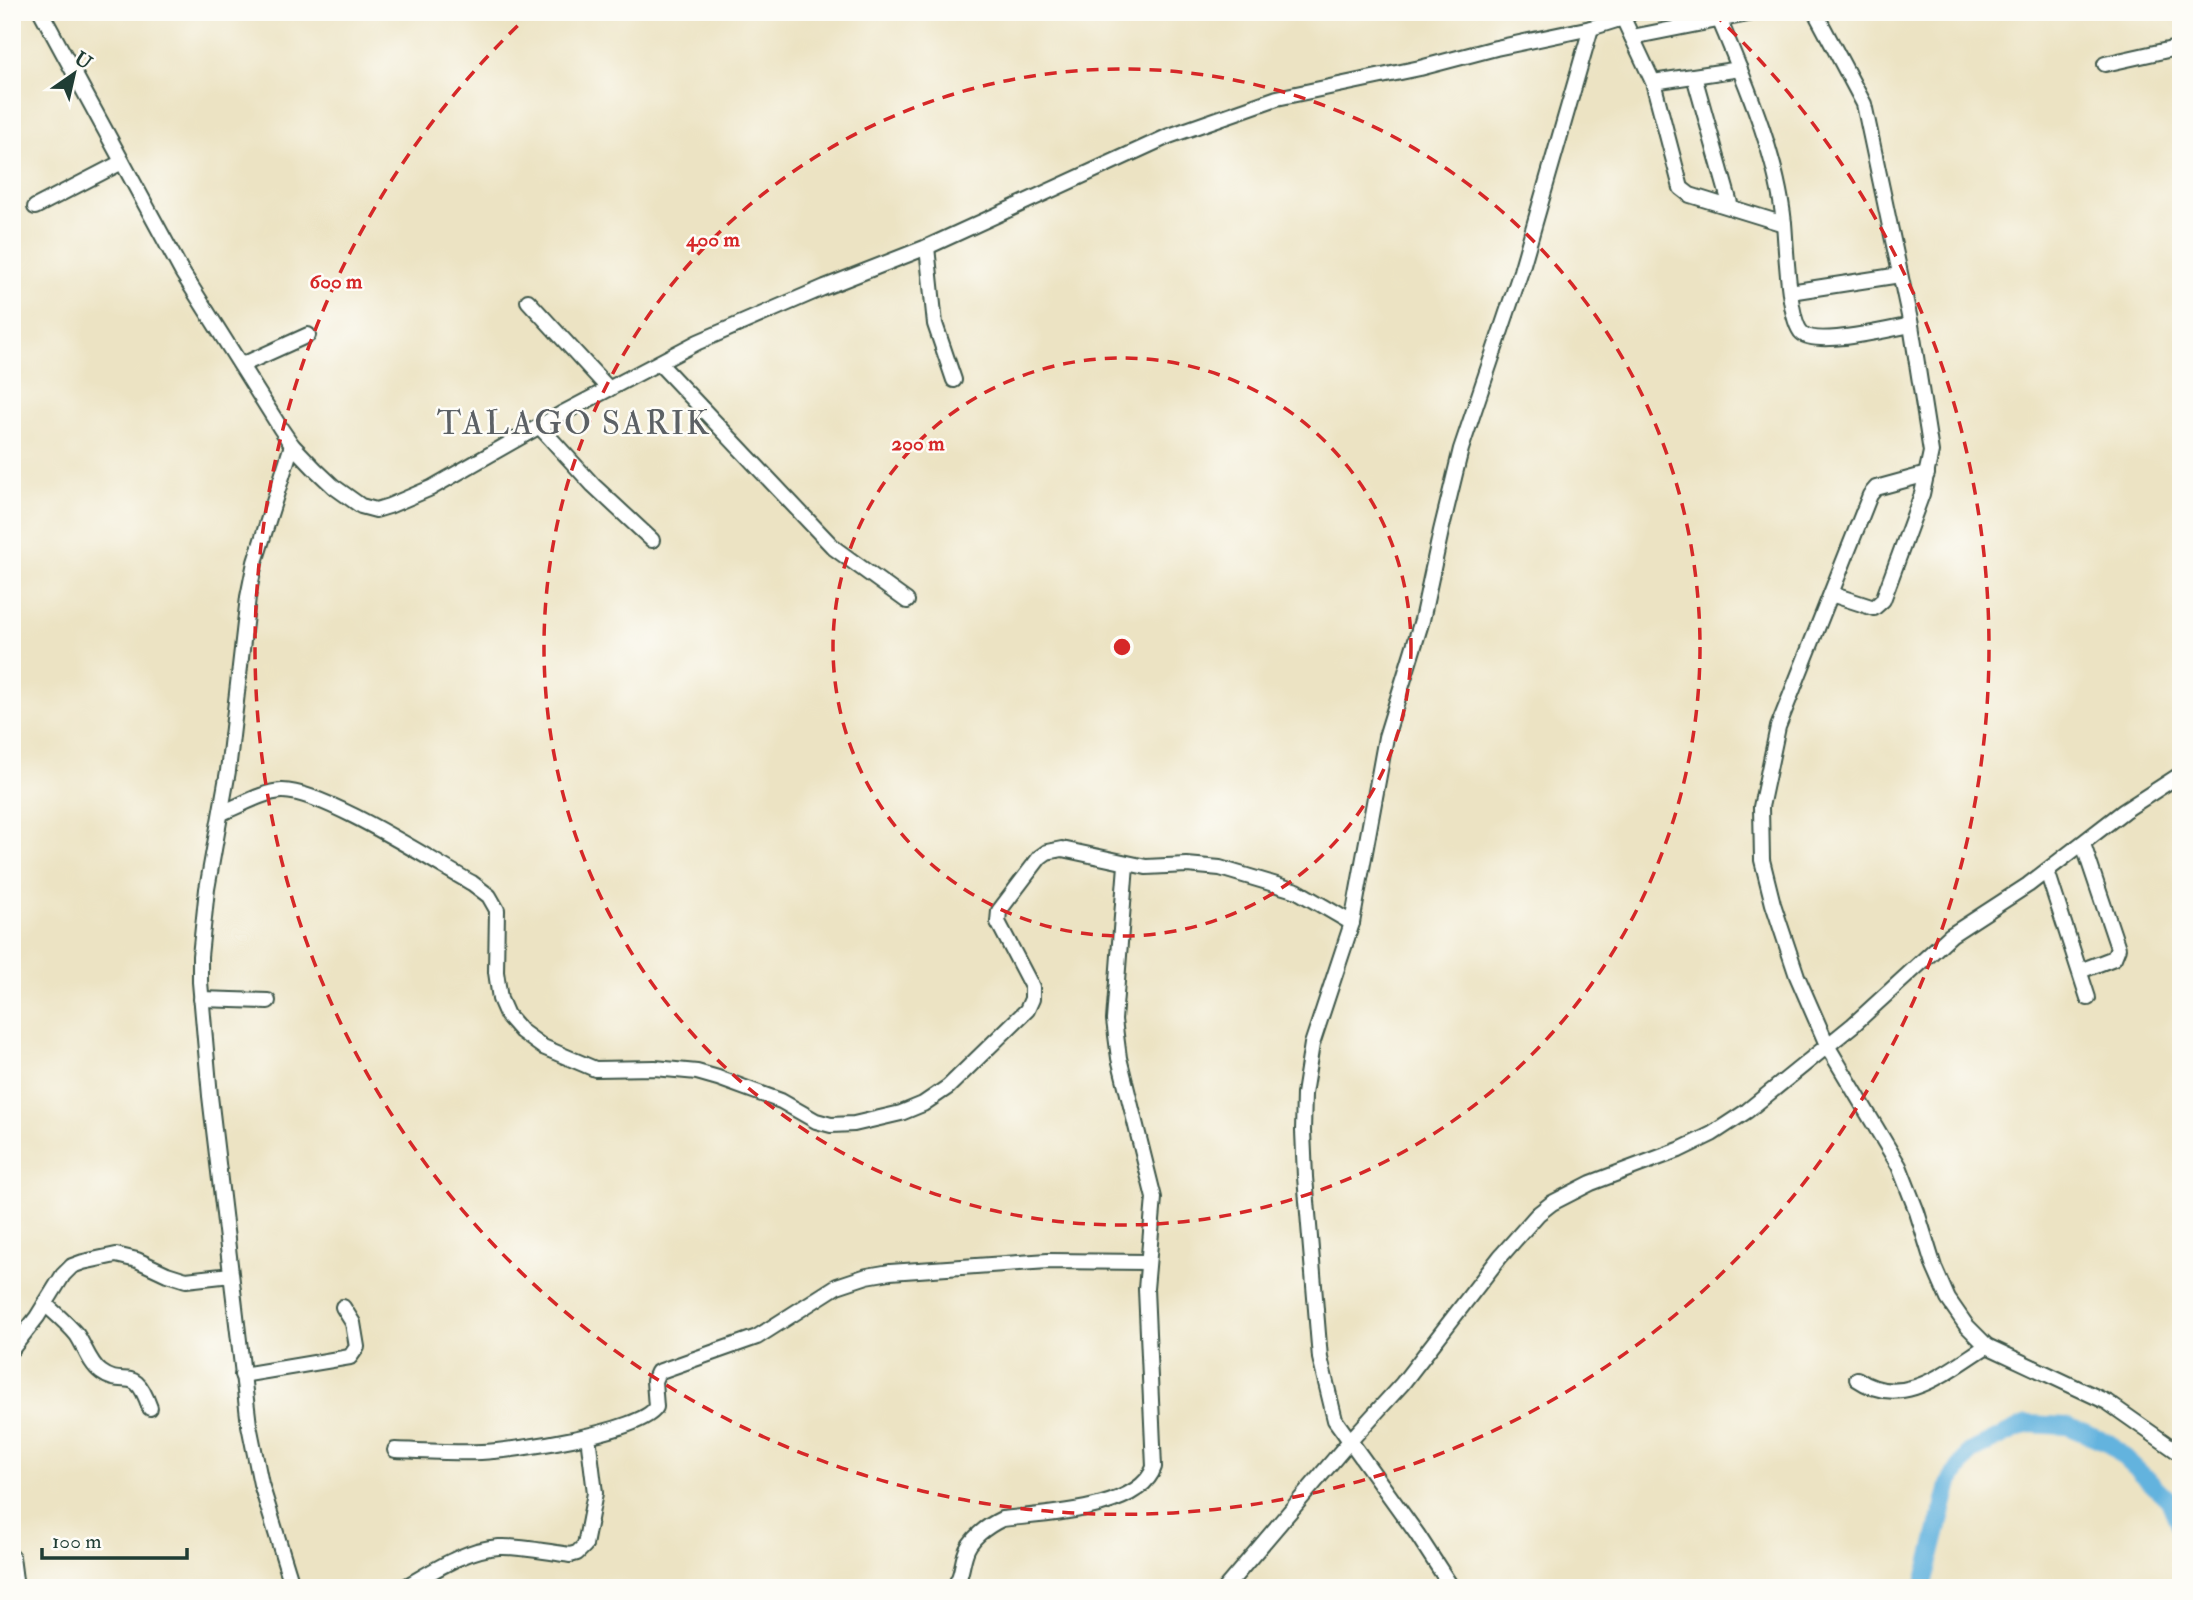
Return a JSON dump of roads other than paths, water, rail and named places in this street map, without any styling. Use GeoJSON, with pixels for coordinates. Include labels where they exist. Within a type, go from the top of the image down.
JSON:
{"type":"FeatureCollection","features":[{"type":"Feature","properties":{"kind":"street"},"geometry":{"type":"LineString","coordinates":[[41,12],[208,316],[292,445],[333,486],[361,506],[376,510],[431,488],[698,342],[927,247],[1161,140],[1277,98],[1591,28],[1628,15],[1632,37],[1653,82],[1681,188],[1690,195],[1784,224]]}},
{"type":"Feature","properties":{"kind":"street"},"geometry":{"type":"LineString","coordinates":[[1632,37],[1758,12]]}},
{"type":"Feature","properties":{"kind":"street"},"geometry":{"type":"LineString","coordinates":[[1815,12],[1864,104],[1911,325],[1931,452],[1922,494],[1883,600],[1874,608],[1831,594]]}},
{"type":"Feature","properties":{"kind":"street"},"geometry":{"type":"LineString","coordinates":[[1720,21],[1740,69],[1771,162],[1784,224],[1790,292],[1799,330],[1807,336],[1846,337],[1911,325]]}},
{"type":"Feature","properties":{"kind":"street"},"geometry":{"type":"LineString","coordinates":[[1452,1588],[1417,1534],[1335,1420],[1320,1358],[1303,1131],[1304,1094],[1312,1044],[1352,923],[1386,737],[1422,620],[1461,449],[1521,271],[1591,28]]}},
{"type":"Feature","properties":{"kind":"street"},"geometry":{"type":"LineString","coordinates":[[2105,64],[2181,47]]}},
{"type":"Feature","properties":{"kind":"street"},"geometry":{"type":"LineString","coordinates":[[1653,82],[1740,69]]}},
{"type":"Feature","properties":{"kind":"street"},"geometry":{"type":"LineString","coordinates":[[1694,76],[1731,207]]}},
{"type":"Feature","properties":{"kind":"street"},"geometry":{"type":"LineString","coordinates":[[35,207],[122,162]]}},
{"type":"Feature","properties":{"kind":"street"},"geometry":{"type":"LineString","coordinates":[[927,247],[935,324],[954,380]]}},
{"type":"Feature","properties":{"kind":"street"},"geometry":{"type":"LineString","coordinates":[[1790,292],[1900,275]]}},
{"type":"Feature","properties":{"kind":"street"},"geometry":{"type":"LineString","coordinates":[[528,301],[608,389]]}},
{"type":"Feature","properties":{"kind":"street"},"geometry":{"type":"LineString","coordinates":[[242,366],[308,335]]}},
{"type":"Feature","properties":{"kind":"street"},"geometry":{"type":"LineString","coordinates":[[659,363],[834,548],[907,601]]}},
{"type":"Feature","properties":{"kind":"street"},"geometry":{"type":"LineString","coordinates":[[540,427],[593,485],[652,540]]}},
{"type":"Feature","properties":{"kind":"street"},"geometry":{"type":"LineString","coordinates":[[292,445],[255,562],[200,956],[210,1096],[242,1375],[261,1484],[293,1588]]}},
{"type":"Feature","properties":{"kind":"street"},"geometry":{"type":"LineString","coordinates":[[1927,474],[1876,488],[1870,495],[1778,727],[1761,807],[1762,860],[1773,904],[1797,976],[1828,1046],[1899,1166],[1934,1268],[1948,1299],[1966,1325],[1987,1346],[2106,1402],[2181,1454]]}},
{"type":"Feature","properties":{"kind":"street"},"geometry":{"type":"LineString","coordinates":[[1225,1588],[1402,1384],[1500,1258],[1538,1214],[1552,1203],[1591,1183],[1679,1150],[1712,1134],[1747,1111],[1828,1046],[1951,935],[2047,871],[2124,811],[2181,775]]}},
{"type":"Feature","properties":{"kind":"street"},"geometry":{"type":"LineString","coordinates":[[221,813],[271,793],[284,791],[310,797],[343,811],[471,883],[489,896],[497,910],[496,972],[500,999],[507,1015],[521,1031],[543,1047],[595,1069],[655,1068],[697,1072],[758,1091],[816,1121],[831,1125],[866,1122],[923,1104],[948,1087],[1027,1010],[1032,999],[1032,987],[998,922],[999,911],[1040,857],[1047,852],[1062,849],[1126,865],[1146,867],[1187,865],[1220,868],[1297,891],[1352,923]]}},
{"type":"Feature","properties":{"kind":"street"},"geometry":{"type":"LineString","coordinates":[[2080,971],[2114,958],[2118,948],[2083,844]]}},
{"type":"Feature","properties":{"kind":"street"},"geometry":{"type":"LineString","coordinates":[[953,1588],[961,1576],[964,1557],[971,1543],[993,1523],[1104,1503],[1140,1487],[1152,1474],[1154,1467],[1147,1346],[1148,1262],[1154,1198],[1119,1058],[1114,1020],[1126,865]]}},
{"type":"Feature","properties":{"kind":"street"},"geometry":{"type":"LineString","coordinates":[[2047,871],[2088,998]]}},
{"type":"Feature","properties":{"kind":"street"},"geometry":{"type":"LineString","coordinates":[[201,999],[268,1001]]}},
{"type":"Feature","properties":{"kind":"street"},"geometry":{"type":"LineString","coordinates":[[12,1349],[63,1275],[72,1266],[83,1262],[116,1255],[137,1260],[186,1280],[231,1275]]}},
{"type":"Feature","properties":{"kind":"street"},"geometry":{"type":"LineString","coordinates":[[395,1450],[481,1452],[588,1436],[650,1415],[656,1407],[654,1381],[658,1372],[757,1338],[825,1293],[849,1281],[890,1272],[1048,1261],[1148,1262]]}},
{"type":"Feature","properties":{"kind":"street"},"geometry":{"type":"LineString","coordinates":[[45,1304],[75,1332],[94,1365],[102,1373],[138,1383],[150,1408]]}},
{"type":"Feature","properties":{"kind":"street"},"geometry":{"type":"LineString","coordinates":[[242,1375],[350,1357],[357,1347],[353,1323],[343,1307]]}},
{"type":"Feature","properties":{"kind":"street"},"geometry":{"type":"LineString","coordinates":[[1857,1379],[1870,1388],[1894,1392],[1902,1390],[1932,1382],[1987,1346]]}},
{"type":"Feature","properties":{"kind":"street"},"geometry":{"type":"LineString","coordinates":[[403,1588],[462,1557],[484,1549],[509,1547],[570,1555],[582,1550],[595,1493],[588,1436]]}},
{"type":"Feature","properties":{"kind":"street"},"geometry":{"type":"LineString","coordinates":[[12,1557],[16,1588]]}},
{"type":"Feature","properties":{"kind":"waterway"},"geometry":{"type":"LineString","coordinates":[[1923,1588],[1950,1482],[1970,1452],[2027,1424],[2067,1426],[2109,1443],[2169,1500],[2181,1529]]}},
{"type":"Feature","properties":{"kind":"district","name":"TALAGO SARIK"},"geometry":{"type":"Point","coordinates":[574,422]}}]}
